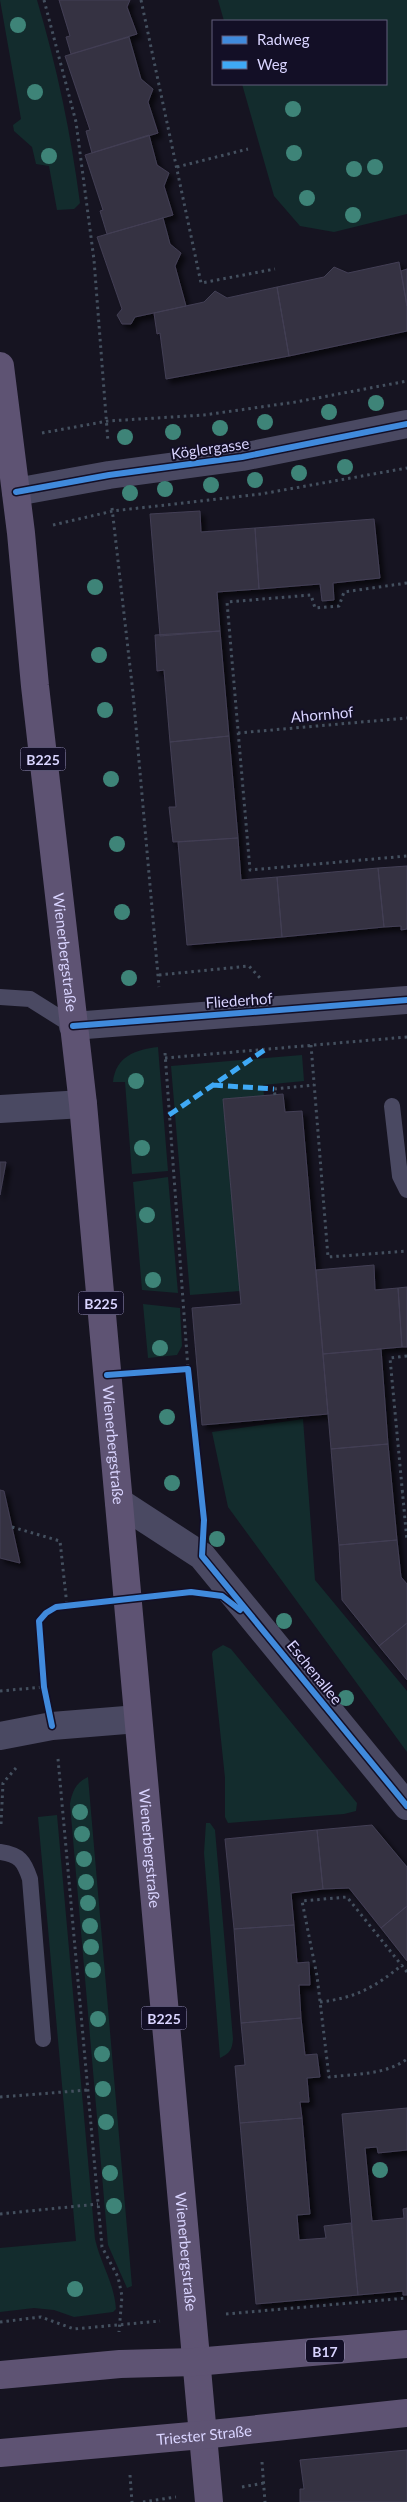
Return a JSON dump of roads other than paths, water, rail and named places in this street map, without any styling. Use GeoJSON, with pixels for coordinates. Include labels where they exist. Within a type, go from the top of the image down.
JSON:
{"type":"FeatureCollection","features":[{"type":"Feature","properties":{"kind":"main road","name":"Wienerbergstraße"},"geometry":{"type":"LineString","coordinates":[[0,366],[10,438],[5,493],[21,533],[35,686],[83,1104],[209,2502]]}},
{"type":"Feature","properties":{"kind":"main road","name":"B17"},"geometry":{"type":"LineString","coordinates":[[0,2375],[120,2364],[195,2362],[407,2344]]}},
{"type":"Feature","properties":{"kind":"main road","name":"Triester Straße"},"geometry":{"type":"LineString","coordinates":[[0,2453],[202,2435],[407,2413]]}},
{"type":"Feature","properties":{"kind":"street","name":"Köglergasse"},"geometry":{"type":"LineString","coordinates":[[5,493],[109,475],[242,457],[407,424]]}},
{"type":"Feature","properties":{"kind":"street","name":"Fliederhof"},"geometry":{"type":"LineString","coordinates":[[74,1026],[407,1000]]}},
{"type":"Feature","properties":{"kind":"street"},"geometry":{"type":"LineString","coordinates":[[0,1109],[83,1104]]}},
{"type":"Feature","properties":{"kind":"street","name":"Eschenallee"},"geometry":{"type":"LineString","coordinates":[[118,1502],[202,1556],[407,1806]]}},
{"type":"Feature","properties":{"kind":"street"},"geometry":{"type":"LineString","coordinates":[[0,1736],[52,1726],[138,1719]]}},
{"type":"Feature","properties":{"kind":"lane"},"geometry":{"type":"LineString","coordinates":[[0,996],[30,999],[74,1026]]}},
{"type":"Feature","properties":{"kind":"lane"},"geometry":{"type":"LineString","coordinates":[[392,1106],[400,1176],[407,1190]]}},
{"type":"Feature","properties":{"kind":"lane"},"geometry":{"type":"LineString","coordinates":[[0,1852],[10,1854],[24,1862],[30,1879],[43,2039]]}}]}
